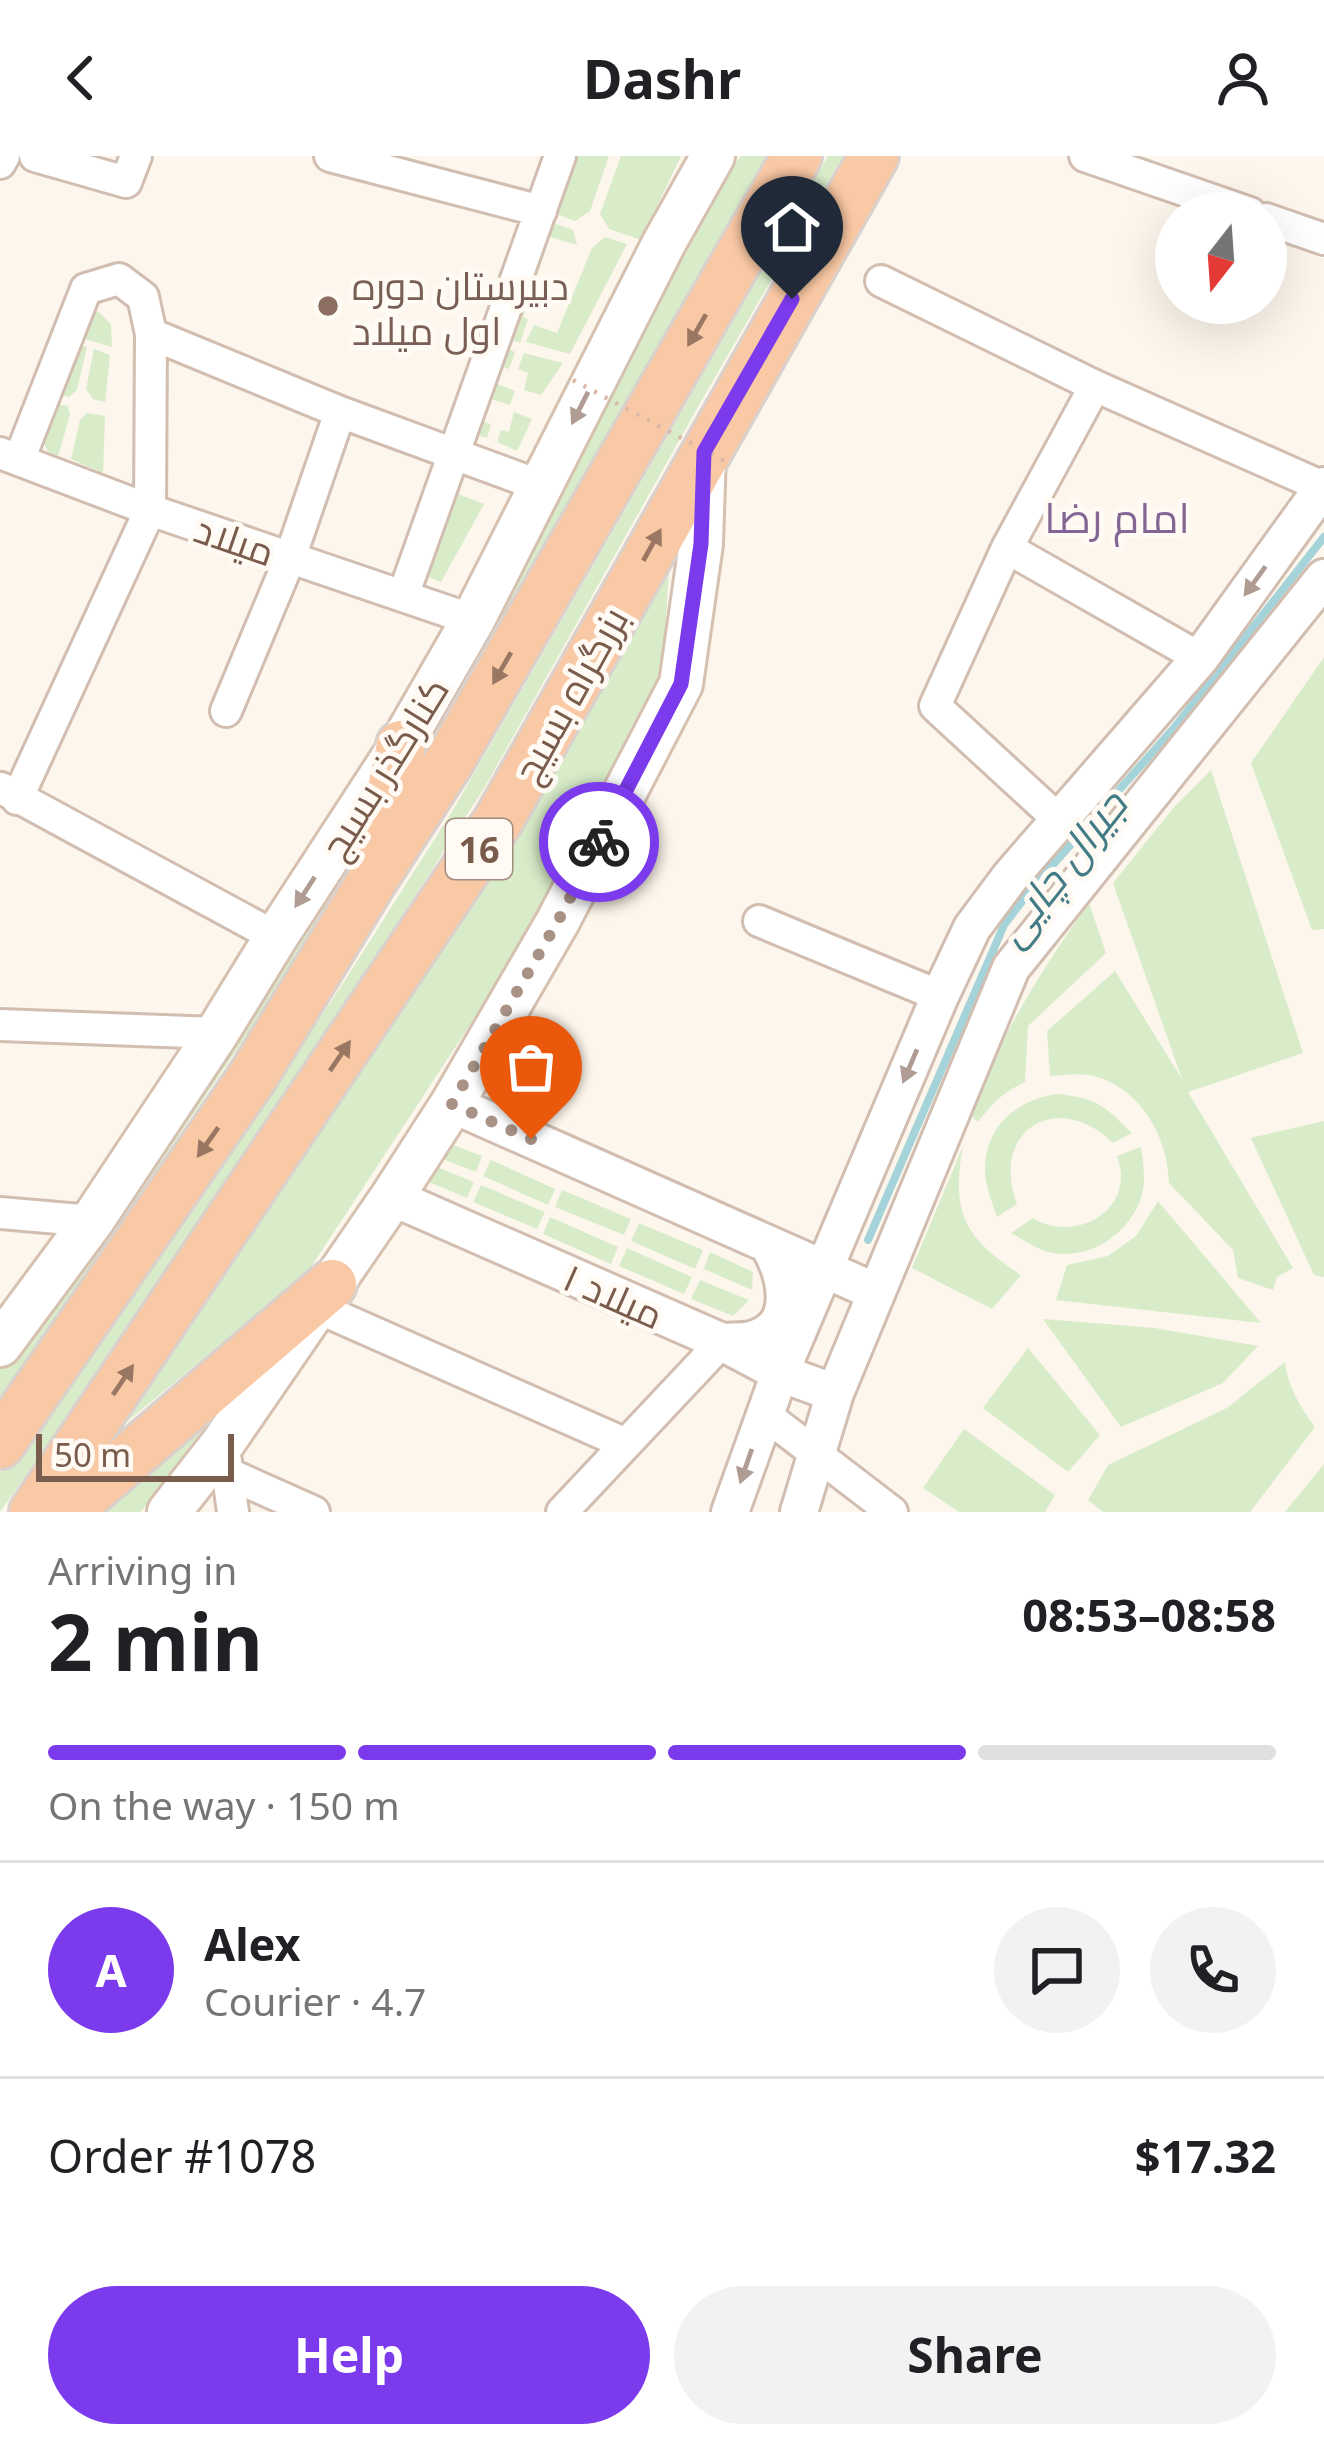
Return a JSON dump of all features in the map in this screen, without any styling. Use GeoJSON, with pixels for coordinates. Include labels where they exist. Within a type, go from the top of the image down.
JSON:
{"type":"FeatureCollection","features":[{"type":"Feature","properties":{"kind":"highway","name":"بزرگراه بسیج"},"geometry":{"type":"LineString","coordinates":[[0,1444],[254,1076],[450,760],[797,156]]}},
{"type":"Feature","properties":{"kind":"highway","name":"بزرگراه بسیج"},"geometry":{"type":"LineString","coordinates":[[34,1512],[498,820],[717,458],[874,156]]}},
{"type":"Feature","properties":{"kind":"highway"},"geometry":{"type":"LineString","coordinates":[[373,879],[400,745]]}},
{"type":"Feature","properties":{"kind":"highway"},"geometry":{"type":"LineString","coordinates":[[66,1512],[324,1295]]}},
{"type":"Feature","properties":{"kind":"main road","name":"کنارگذر بسیج"},"geometry":{"type":"LineString","coordinates":[[0,1346],[92,1221],[218,1034],[400,745],[473,620],[713,156]]}},
{"type":"Feature","properties":{"kind":"main road"},"geometry":{"type":"LineString","coordinates":[[169,1512],[225,1458],[324,1295],[452,1104],[558,921],[681,684],[717,458]]}},
{"type":"Feature","properties":{"kind":"street"},"geometry":{"type":"LineString","coordinates":[[35,156],[126,182],[136,156]]}},
{"type":"Feature","properties":{"kind":"street"},"geometry":{"type":"LineString","coordinates":[[330,156],[541,211]]}},
{"type":"Feature","properties":{"kind":"street"},"geometry":{"type":"LineString","coordinates":[[403,596],[560,156]]}},
{"type":"Feature","properties":{"kind":"street"},"geometry":{"type":"LineString","coordinates":[[1085,156],[1189,192]]}},
{"type":"Feature","properties":{"kind":"street"},"geometry":{"type":"LineString","coordinates":[[1287,226],[1324,239]]}},
{"type":"Feature","properties":{"kind":"street"},"geometry":{"type":"LineString","coordinates":[[10,456],[86,289],[119,279],[143,297],[152,334],[151,510],[8,793],[276,937]]}},
{"type":"Feature","properties":{"kind":"street"},"geometry":{"type":"LineString","coordinates":[[730,1512],[780,1373],[972,928],[1010,877],[1200,658],[1324,486],[1095,386],[881,281]]}},
{"type":"Feature","properties":{"kind":"street"},"geometry":{"type":"LineString","coordinates":[[152,334],[340,412],[541,485]]}},
{"type":"Feature","properties":{"kind":"street"},"geometry":{"type":"LineString","coordinates":[[1059,820],[935,706],[1007,548],[1095,386]]}},
{"type":"Feature","properties":{"kind":"street"},"geometry":{"type":"LineString","coordinates":[[226,711],[290,558],[340,412]]}},
{"type":"Feature","properties":{"kind":"street","name":"میلاد"},"geometry":{"type":"LineString","coordinates":[[10,456],[151,510],[473,620]]}},
{"type":"Feature","properties":{"kind":"street"},"geometry":{"type":"LineString","coordinates":[[1007,548],[1200,658]]}},
{"type":"Feature","properties":{"kind":"street"},"geometry":{"type":"LineString","coordinates":[[799,1512],[835,1393],[1011,968],[1324,578]]}},
{"type":"Feature","properties":{"kind":"street"},"geometry":{"type":"LineString","coordinates":[[759,921],[940,996]]}},
{"type":"Feature","properties":{"kind":"street"},"geometry":{"type":"LineString","coordinates":[[0,1001],[40,1026]]}},
{"type":"Feature","properties":{"kind":"street"},"geometry":{"type":"LineString","coordinates":[[0,1025],[218,1034]]}},
{"type":"Feature","properties":{"kind":"street"},"geometry":{"type":"LineString","coordinates":[[452,1104],[876,1292]]}},
{"type":"Feature","properties":{"kind":"street","name":"میلاد ۱"},"geometry":{"type":"LineString","coordinates":[[392,1198],[722,1342],[780,1373],[835,1393]]}},
{"type":"Feature","properties":{"kind":"street"},"geometry":{"type":"LineString","coordinates":[[0,1213],[92,1221]]}},
{"type":"Feature","properties":{"kind":"street"},"geometry":{"type":"LineString","coordinates":[[562,1512],[722,1342],[754,1340],[777,1324],[787,1294],[781,1265],[768,1244]]}},
{"type":"Feature","properties":{"kind":"street"},"geometry":{"type":"LineString","coordinates":[[324,1295],[626,1444]]}},
{"type":"Feature","properties":{"kind":"street"},"geometry":{"type":"LineString","coordinates":[[764,1414],[892,1512]]}},
{"type":"Feature","properties":{"kind":"street"},"geometry":{"type":"LineString","coordinates":[[225,1458],[233,1512]]}},
{"type":"Feature","properties":{"kind":"street"},"geometry":{"type":"LineString","coordinates":[[225,1458],[314,1512]]}},
{"type":"Feature","properties":{"kind":"path"},"geometry":{"type":"LineString","coordinates":[[573,380],[717,458]]}},
{"type":"Feature","properties":{"kind":"green space"},"geometry":{"type":"Polygon","coordinates":[[[575,156],[609,156],[590,211],[575,221],[554,213],[575,156]]]}},
{"type":"Feature","properties":{"kind":"green space"},"geometry":{"type":"Polygon","coordinates":[[[621,156],[681,156],[641,240],[609,229],[600,214],[621,156]]]}},
{"type":"Feature","properties":{"kind":"green space"},"geometry":{"type":"Polygon","coordinates":[[[740,156],[772,156],[414,778],[428,715],[740,156]]]}},
{"type":"Feature","properties":{"kind":"green space"},"geometry":{"type":"Polygon","coordinates":[[[828,156],[843,156],[486,785],[318,1048],[0,1512],[0,1473],[254,1117],[453,810],[828,156]]]}},
{"type":"Feature","properties":{"kind":"green space"},"geometry":{"type":"Polygon","coordinates":[[[545,220],[573,230],[577,245],[550,237],[523,317],[528,319],[520,343],[505,337],[545,220]]]}},
{"type":"Feature","properties":{"kind":"green space"},"geometry":{"type":"Polygon","coordinates":[[[605,237],[627,244],[570,354],[526,342],[534,325],[557,333],[592,248],[605,237]]]}},
{"type":"Feature","properties":{"kind":"green space"},"geometry":{"type":"Polygon","coordinates":[[[88,311],[99,312],[111,324],[112,347],[75,336],[88,311]]]}},
{"type":"Feature","properties":{"kind":"green space"},"geometry":{"type":"Polygon","coordinates":[[[73,343],[87,347],[77,390],[69,397],[54,392],[73,343]]]}},
{"type":"Feature","properties":{"kind":"green space"},"geometry":{"type":"Polygon","coordinates":[[[505,348],[515,352],[497,384],[515,391],[510,405],[492,399],[484,421],[491,425],[487,438],[474,434],[505,348]]]}},
{"type":"Feature","properties":{"kind":"green space"},"geometry":{"type":"Polygon","coordinates":[[[94,349],[110,355],[105,402],[93,399],[86,389],[94,349]]]}},
{"type":"Feature","properties":{"kind":"green space"},"geometry":{"type":"Polygon","coordinates":[[[524,353],[563,363],[541,395],[524,390],[528,373],[518,369],[524,353]]]}},
{"type":"Feature","properties":{"kind":"green space"},"geometry":{"type":"Polygon","coordinates":[[[50,403],[68,406],[70,415],[58,456],[48,452],[39,432],[50,403]]]}},
{"type":"Feature","properties":{"kind":"green space"},"geometry":{"type":"Polygon","coordinates":[[[514,412],[532,419],[517,451],[497,442],[501,430],[509,432],[514,412]]]}},
{"type":"Feature","properties":{"kind":"green space"},"geometry":{"type":"Polygon","coordinates":[[[87,413],[105,416],[103,473],[71,459],[80,420],[87,413]]]}},
{"type":"Feature","properties":{"kind":"green space"},"geometry":{"type":"Polygon","coordinates":[[[453,492],[484,504],[441,582],[422,574],[453,492]]]}},
{"type":"Feature","properties":{"kind":"green space"},"geometry":{"type":"Polygon","coordinates":[[[671,541],[661,694],[487,999],[307,1273],[106,1439],[671,541]]]}},
{"type":"Feature","properties":{"kind":"green space"},"geometry":{"type":"Polygon","coordinates":[[[1324,657],[1324,929],[1312,930],[1251,763],[1324,657]]]}},
{"type":"Feature","properties":{"kind":"green space"},"geometry":{"type":"Polygon","coordinates":[[[1211,770],[1303,1053],[1188,1092],[1293,1268],[1277,1277],[1273,1290],[1238,1278],[1233,1250],[1169,1183],[1163,1148],[1136,1101],[1122,1089],[1089,1075],[1050,1076],[1047,1031],[1115,971],[1182,1079],[1113,883],[1175,806],[1211,770]]]}},
{"type":"Feature","properties":{"kind":"green space"},"geometry":{"type":"Polygon","coordinates":[[[373,802],[347,886],[0,1396],[0,1357],[373,802]]]}},
{"type":"Feature","properties":{"kind":"green space"},"geometry":{"type":"Polygon","coordinates":[[[1089,903],[1106,953],[1028,1026],[1025,1082],[999,1099],[978,1122],[970,1114],[1008,1031],[1089,903]]]}},
{"type":"Feature","properties":{"kind":"green space"},"geometry":{"type":"Polygon","coordinates":[[[1057,1094],[1099,1105],[1132,1133],[1113,1143],[1071,1119],[1051,1119],[1034,1126],[1012,1156],[1017,1204],[997,1217],[985,1176],[990,1140],[1016,1109],[1057,1094]]]}},
{"type":"Feature","properties":{"kind":"green space"},"geometry":{"type":"Polygon","coordinates":[[[1324,1121],[1324,1277],[1314,1275],[1251,1138],[1324,1121]]]}},
{"type":"Feature","properties":{"kind":"green space"},"geometry":{"type":"Polygon","coordinates":[[[446,1142],[482,1156],[476,1172],[432,1155],[446,1142]]]}},
{"type":"Feature","properties":{"kind":"green space"},"geometry":{"type":"Polygon","coordinates":[[[963,1146],[959,1190],[966,1222],[986,1248],[1021,1275],[992,1309],[912,1268],[963,1146]]]}},
{"type":"Feature","properties":{"kind":"green space"},"geometry":{"type":"Polygon","coordinates":[[[1141,1147],[1144,1182],[1137,1208],[1105,1242],[1060,1254],[1011,1233],[1033,1218],[1061,1227],[1090,1222],[1112,1204],[1119,1191],[1117,1156],[1141,1147]]]}},
{"type":"Feature","properties":{"kind":"green space"},"geometry":{"type":"Polygon","coordinates":[[[491,1160],[555,1189],[548,1205],[483,1176],[491,1160]]]}},
{"type":"Feature","properties":{"kind":"green space"},"geometry":{"type":"Polygon","coordinates":[[[427,1163],[474,1182],[467,1198],[429,1182],[427,1163]]]}},
{"type":"Feature","properties":{"kind":"green space"},"geometry":{"type":"Polygon","coordinates":[[[481,1185],[545,1212],[537,1229],[473,1202],[481,1185]]]}},
{"type":"Feature","properties":{"kind":"green space"},"geometry":{"type":"Polygon","coordinates":[[[562,1190],[631,1219],[624,1235],[555,1207],[562,1190]]]}},
{"type":"Feature","properties":{"kind":"green space"},"geometry":{"type":"Polygon","coordinates":[[[1158,1201],[1261,1323],[1056,1300],[1067,1265],[1108,1256],[1136,1236],[1158,1201]]]}},
{"type":"Feature","properties":{"kind":"green space"},"geometry":{"type":"Polygon","coordinates":[[[550,1217],[618,1247],[611,1264],[543,1234],[550,1217]]]}},
{"type":"Feature","properties":{"kind":"green space"},"geometry":{"type":"Polygon","coordinates":[[[639,1223],[703,1250],[695,1269],[631,1241],[639,1223]]]}},
{"type":"Feature","properties":{"kind":"green space"},"geometry":{"type":"Polygon","coordinates":[[[627,1248],[692,1277],[684,1294],[619,1266],[627,1248]]]}},
{"type":"Feature","properties":{"kind":"green space"},"geometry":{"type":"Polygon","coordinates":[[[710,1252],[753,1272],[752,1290],[704,1269],[710,1252]]]}},
{"type":"Feature","properties":{"kind":"green space"},"geometry":{"type":"Polygon","coordinates":[[[700,1280],[749,1300],[733,1316],[691,1299],[700,1280]]]}},
{"type":"Feature","properties":{"kind":"green space"},"geometry":{"type":"Polygon","coordinates":[[[1043,1319],[1155,1328],[1258,1346],[1223,1383],[1121,1427],[1043,1319]]]}},
{"type":"Feature","properties":{"kind":"green space"},"geometry":{"type":"Polygon","coordinates":[[[1028,1348],[1100,1435],[1068,1472],[983,1408],[1028,1348]]]}},
{"type":"Feature","properties":{"kind":"green space"},"geometry":{"type":"Polygon","coordinates":[[[1285,1362],[1296,1396],[1315,1427],[1250,1512],[1103,1512],[1088,1500],[1108,1465],[1227,1408],[1285,1362]]]}},
{"type":"Feature","properties":{"kind":"green space"},"geometry":{"type":"Polygon","coordinates":[[[232,1390],[141,1512],[87,1512],[232,1390]]]}},
{"type":"Feature","properties":{"kind":"green space"},"geometry":{"type":"Polygon","coordinates":[[[964,1429],[1055,1495],[1045,1512],[959,1512],[923,1488],[964,1429]]]}},
{"type":"Feature","properties":{"kind":"green space"},"geometry":{"type":"Polygon","coordinates":[[[1324,1464],[1324,1512],[1285,1512],[1324,1464]]]}},
{"type":"Feature","properties":{"kind":"waterway","name":"جیرال چایی"},"geometry":{"type":"LineString","coordinates":[[868,1240],[1004,925],[1175,727],[1324,537]]}},
{"type":"Feature","properties":{"kind":"way so far"},"geometry":{"type":"LineString","coordinates":[[531,1139],[452,1104],[599,842]]}},
{"type":"Feature","properties":{"kind":"place","name":"دبیرستان دوره اول میلاد"},"geometry":{"type":"Point","coordinates":[328,306]}},
{"type":"Feature","properties":{"kind":"district","name":"امام رضا"},"geometry":{"type":"Point","coordinates":[1117,516]}},
{"type":"Feature","properties":{"kind":"route"},"geometry":{"type":"LineString","coordinates":[[599,842],[681,684],[701,544],[704,452],[792,299]]}}]}
